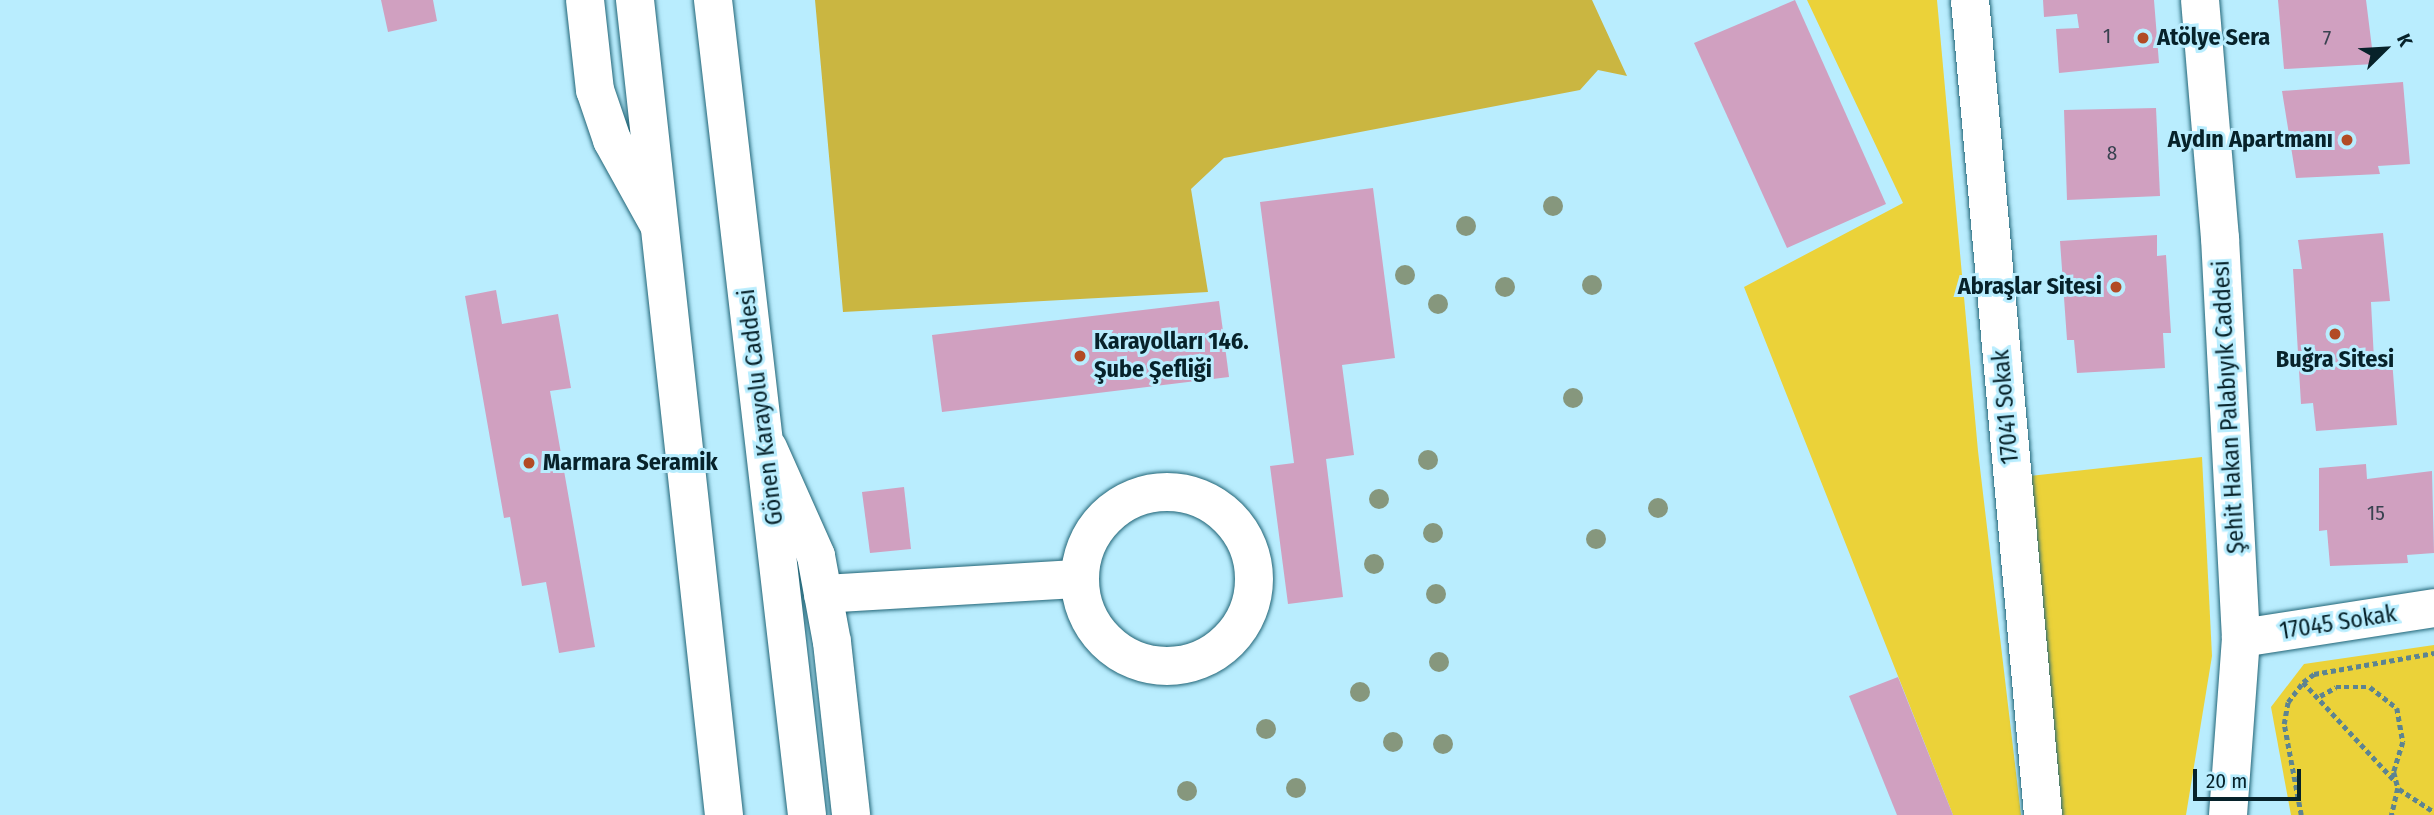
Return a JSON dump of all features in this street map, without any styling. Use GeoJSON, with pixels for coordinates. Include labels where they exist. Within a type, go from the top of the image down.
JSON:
{"type":"FeatureCollection","features":[{"type":"Feature","properties":{"kind":"main road"},"geometry":{"type":"LineString","coordinates":[[585,0],[595,90],[612,140],[659,225]]}},
{"type":"Feature","properties":{"kind":"main road"},"geometry":{"type":"LineString","coordinates":[[635,0],[724,815]]}},
{"type":"Feature","properties":{"kind":"main road","name":"Gönen Karayolu Caddesi"},"geometry":{"type":"LineString","coordinates":[[713,0],[807,815]]}},
{"type":"Feature","properties":{"kind":"main road","name":"17041 Sokak"},"geometry":{"type":"LineString","coordinates":[[1970,0],[2043,815]]}},
{"type":"Feature","properties":{"kind":"main road","name":"Şehit Hakan Palabıyık Caddesi"},"geometry":{"type":"LineString","coordinates":[[2200,0],[2220,238],[2241,638],[2228,815]]}},
{"type":"Feature","properties":{"kind":"main road"},"geometry":{"type":"LineString","coordinates":[[766,442],[816,556],[851,815]]}},
{"type":"Feature","properties":{"kind":"main road"},"geometry":{"type":"LineString","coordinates":[[1168,492],[1207,501],[1231,519],[1247,544],[1255,572],[1241,627],[1223,648],[1198,662],[1171,668],[1143,664],[1118,652],[1097,633],[1083,608],[1078,579],[1084,549],[1098,524],[1121,504],[1168,492]]}},
{"type":"Feature","properties":{"kind":"main road"},"geometry":{"type":"LineString","coordinates":[[823,594],[1078,579]]}},
{"type":"Feature","properties":{"kind":"main road","name":"17045 Sokak"},"geometry":{"type":"LineString","coordinates":[[2241,638],[2434,608]]}},
{"type":"Feature","properties":{"kind":"path"},"geometry":{"type":"LineString","coordinates":[[2301,815],[2284,724],[2288,702],[2304,682],[2314,674],[2434,653]]}},
{"type":"Feature","properties":{"kind":"path"},"geometry":{"type":"LineString","coordinates":[[2304,682],[2320,696],[2398,788],[2434,813]]}},
{"type":"Feature","properties":{"kind":"path"},"geometry":{"type":"LineString","coordinates":[[2320,696],[2336,687],[2370,687],[2397,708],[2403,742],[2394,772],[2398,788],[2392,815]]}},
{"type":"Feature","properties":{"kind":"shaded area"},"geometry":{"type":"Polygon","coordinates":[[[815,0],[1592,0],[1627,76],[1598,70],[1580,90],[1224,158],[1191,189],[1208,292],[843,312],[815,0]]]}},
{"type":"Feature","properties":{"kind":"shaded area"},"geometry":{"type":"Polygon","coordinates":[[[1807,0],[1937,0],[1978,451],[2021,815],[1953,815],[1744,287],[1903,203],[1807,0]]]}},
{"type":"Feature","properties":{"kind":"shaded area"},"geometry":{"type":"Polygon","coordinates":[[[2202,457],[2212,656],[2186,815],[2061,815],[2029,476],[2202,457]]]}},
{"type":"Feature","properties":{"kind":"shaded area"},"geometry":{"type":"Polygon","coordinates":[[[2434,645],[2434,815],[2291,815],[2271,707],[2304,664],[2434,645]]]}},
{"type":"Feature","properties":{"kind":"building"},"geometry":{"type":"Polygon","coordinates":[[[381,0],[433,0],[437,21],[388,32],[381,0]]]}},
{"type":"Feature","properties":{"kind":"building"},"geometry":{"type":"Polygon","coordinates":[[[1795,0],[1886,204],[1787,248],[1694,43],[1795,0]]]}},
{"type":"Feature","properties":{"kind":"building"},"geometry":{"type":"Polygon","coordinates":[[[2043,0],[2154,0],[2159,63],[2059,73],[2056,29],[2079,28],[2077,14],[2044,17],[2043,0]]]}},
{"type":"Feature","properties":{"kind":"building"},"geometry":{"type":"Polygon","coordinates":[[[2278,0],[2366,0],[2374,64],[2284,69],[2278,0]]]}},
{"type":"Feature","properties":{"kind":"building","name":"Aydın Apartmanı"},"geometry":{"type":"Polygon","coordinates":[[[2403,82],[2410,164],[2378,166],[2380,174],[2296,178],[2282,91],[2403,82]]]}},
{"type":"Feature","properties":{"kind":"building"},"geometry":{"type":"Polygon","coordinates":[[[2156,108],[2160,196],[2067,200],[2064,110],[2156,108]]]}},
{"type":"Feature","properties":{"kind":"building"},"geometry":{"type":"Polygon","coordinates":[[[1373,188],[1395,358],[1342,365],[1354,455],[1326,459],[1343,597],[1288,604],[1270,466],[1294,463],[1260,202],[1373,188]]]}},
{"type":"Feature","properties":{"kind":"building","name":"Buğra Sitesi"},"geometry":{"type":"Polygon","coordinates":[[[2383,233],[2390,301],[2371,302],[2374,360],[2392,359],[2397,425],[2316,431],[2313,403],[2301,404],[2293,269],[2302,269],[2298,240],[2383,233]]]}},
{"type":"Feature","properties":{"kind":"building","name":"Abraşlar Sitesi"},"geometry":{"type":"Polygon","coordinates":[[[2157,235],[2157,256],[2166,255],[2171,333],[2163,333],[2165,368],[2077,373],[2074,340],[2067,340],[2060,241],[2157,235]]]}},
{"type":"Feature","properties":{"kind":"building","name":"Marmara Seramik"},"geometry":{"type":"Polygon","coordinates":[[[496,290],[502,324],[558,314],[571,388],[550,391],[595,647],[559,653],[546,582],[522,586],[510,517],[504,518],[465,296],[496,290]]]}},
{"type":"Feature","properties":{"kind":"building","name":"Karayolları 146. Şube Şefliği"},"geometry":{"type":"Polygon","coordinates":[[[1219,301],[1229,377],[942,412],[932,335],[1219,301]]]}},
{"type":"Feature","properties":{"kind":"building"},"geometry":{"type":"Polygon","coordinates":[[[2366,464],[2367,479],[2432,471],[2434,553],[2407,555],[2408,563],[2330,566],[2327,530],[2319,531],[2319,468],[2366,464]]]}},
{"type":"Feature","properties":{"kind":"building"},"geometry":{"type":"Polygon","coordinates":[[[904,487],[911,549],[870,553],[862,492],[904,487]]]}},
{"type":"Feature","properties":{"kind":"building"},"geometry":{"type":"Polygon","coordinates":[[[1898,677],[1953,815],[1897,815],[1849,696],[1898,677]]]}},
{"type":"Feature","properties":{"kind":"place","name":"Atölye Sera"},"geometry":{"type":"Point","coordinates":[2143,38]}},
{"type":"Feature","properties":{"kind":"place","name":"Aydın Apartmanı"},"geometry":{"type":"Point","coordinates":[2347,140]}},
{"type":"Feature","properties":{"kind":"place","name":"Abraşlar Sitesi"},"geometry":{"type":"Point","coordinates":[2116,287]}},
{"type":"Feature","properties":{"kind":"place","name":"Buğra Sitesi"},"geometry":{"type":"Point","coordinates":[2335,334]}},
{"type":"Feature","properties":{"kind":"place","name":"Karayolları 146. Şube Şefliği"},"geometry":{"type":"Point","coordinates":[1080,356]}},
{"type":"Feature","properties":{"kind":"place","name":"Marmara Seramik"},"geometry":{"type":"Point","coordinates":[529,463]}}]}
